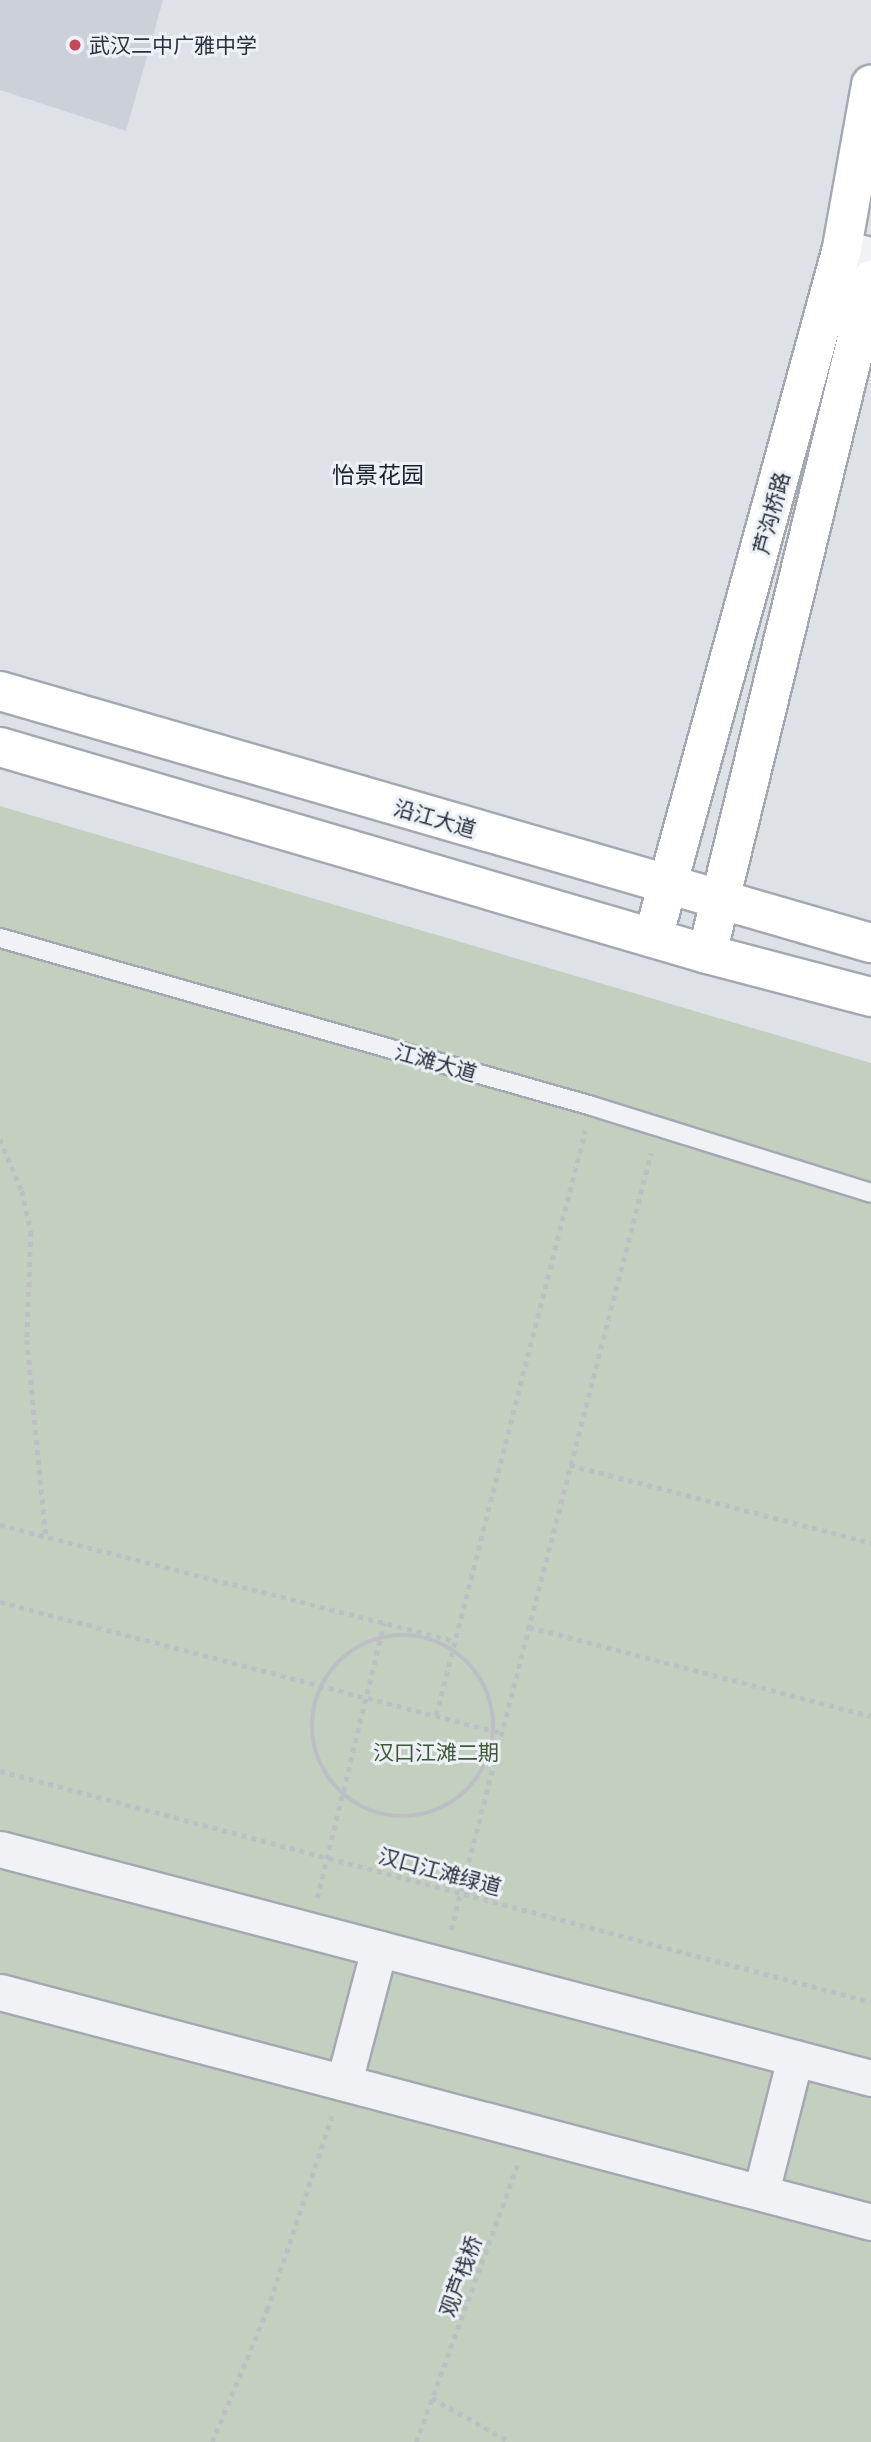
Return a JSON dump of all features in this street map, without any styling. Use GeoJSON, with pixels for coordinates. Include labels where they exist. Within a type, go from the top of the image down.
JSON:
{"type":"FeatureCollection","features":[{"type":"Feature","properties":{"kind":"main road","name":"芦沟桥路"},"geometry":{"type":"LineString","coordinates":[[653,938],[857,251],[871,85]]}},
{"type":"Feature","properties":{"kind":"main road","name":"芦沟桥路"},"geometry":{"type":"LineString","coordinates":[[707,954],[871,280]]}},
{"type":"Feature","properties":{"kind":"main road","name":"沿江大道"},"geometry":{"type":"LineString","coordinates":[[0,691],[871,943]]}},
{"type":"Feature","properties":{"kind":"main road"},"geometry":{"type":"LineString","coordinates":[[0,747],[707,954],[871,997]]}},
{"type":"Feature","properties":{"kind":"street"},"geometry":{"type":"LineString","coordinates":[[0,1849],[871,2078]]}},
{"type":"Feature","properties":{"kind":"street"},"geometry":{"type":"LineString","coordinates":[[344,2082],[379,1949]]}},
{"type":"Feature","properties":{"kind":"street"},"geometry":{"type":"LineString","coordinates":[[0,1992],[871,2221]]}},
{"type":"Feature","properties":{"kind":"street"},"geometry":{"type":"LineString","coordinates":[[761,2192],[794,2058]]}},
{"type":"Feature","properties":{"kind":"lane","name":"江滩大道"},"geometry":{"type":"LineString","coordinates":[[0,938],[592,1107],[871,1193]]}},
{"type":"Feature","properties":{"kind":"path"},"geometry":{"type":"LineString","coordinates":[[436,1715],[592,1107]]}},
{"type":"Feature","properties":{"kind":"path"},"geometry":{"type":"LineString","coordinates":[[461,1893],[658,1128]]}},
{"type":"Feature","properties":{"kind":"path"},"geometry":{"type":"LineString","coordinates":[[0,1139],[18,1180],[32,1232],[27,1340],[46,1537]]}},
{"type":"Feature","properties":{"kind":"path"},"geometry":{"type":"LineString","coordinates":[[570,1465],[871,1543]]}},
{"type":"Feature","properties":{"kind":"path"},"geometry":{"type":"LineString","coordinates":[[0,1525],[454,1641]]}},
{"type":"Feature","properties":{"kind":"path"},"geometry":{"type":"LineString","coordinates":[[0,1602],[502,1733]]}},
{"type":"Feature","properties":{"kind":"path"},"geometry":{"type":"LineString","coordinates":[[327,1857],[384,1623]]}},
{"type":"Feature","properties":{"kind":"path"},"geometry":{"type":"LineString","coordinates":[[529,1627],[871,1716]]}},
{"type":"Feature","properties":{"kind":"path"},"geometry":{"type":"LineString","coordinates":[[414,1635],[452,1650],[484,1684],[493,1731],[483,1769],[471,1787],[435,1811],[391,1817],[370,1811],[342,1793],[322,1768],[314,1748],[312,1725],[321,1686],[351,1650],[380,1638],[414,1635]]}},
{"type":"Feature","properties":{"kind":"path","name":"汉口江滩绿道"},"geometry":{"type":"LineString","coordinates":[[0,1771],[871,2002]]}},
{"type":"Feature","properties":{"kind":"path"},"geometry":{"type":"LineString","coordinates":[[212,2442],[267,2310],[344,2082]]}},
{"type":"Feature","properties":{"kind":"path","name":"观芦栈桥"},"geometry":{"type":"LineString","coordinates":[[416,2442],[517,2164]]}},
{"type":"Feature","properties":{"kind":"path"},"geometry":{"type":"LineString","coordinates":[[432,2398],[510,2442]]}},
{"type":"Feature","properties":{"kind":"shaded area","name":"武汉二中广雅中学"},"geometry":{"type":"Polygon","coordinates":[[[0,0],[163,0],[126,131],[0,90],[0,0]]]}},
{"type":"Feature","properties":{"kind":"green space","name":"汉口江滩二期"},"geometry":{"type":"Polygon","coordinates":[[[0,806],[871,1063],[871,2442],[0,2442],[0,806]]]}},
{"type":"Feature","properties":{"kind":"place","name":"武汉二中广雅中学"},"geometry":{"type":"Point","coordinates":[75,45]}},
{"type":"Feature","properties":{"kind":"district","name":"怡景花园"},"geometry":{"type":"Point","coordinates":[378,474]}}]}
